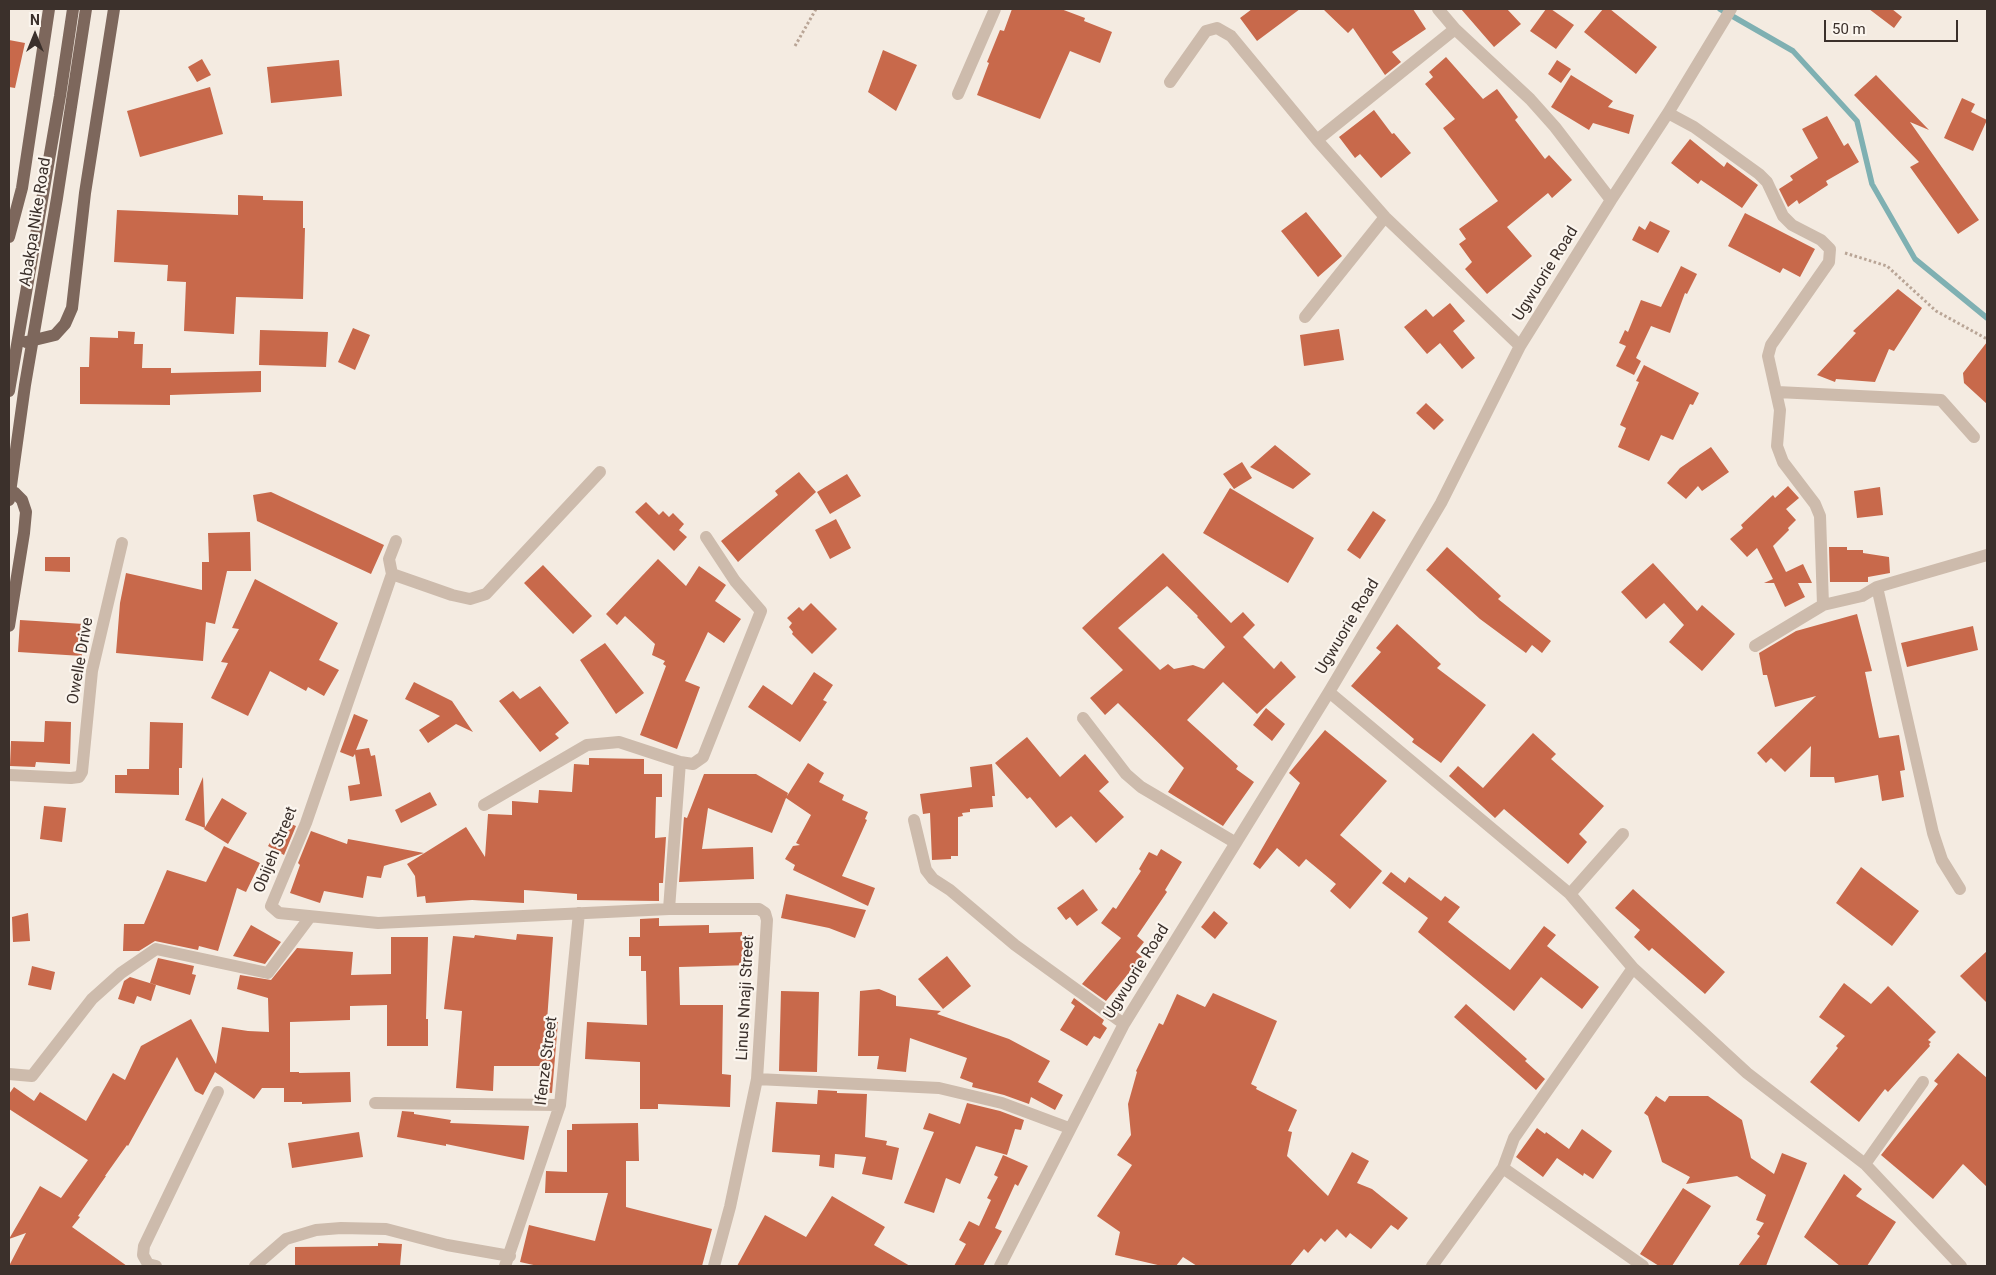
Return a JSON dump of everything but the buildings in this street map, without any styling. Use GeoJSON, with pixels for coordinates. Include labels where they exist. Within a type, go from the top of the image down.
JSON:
{"type":"FeatureCollection","features":[{"type":"Feature","properties":{"kind":"main road"},"geometry":{"type":"LineString","coordinates":[[9,237],[22,188],[50,9]]}},
{"type":"Feature","properties":{"kind":"main road","name":"Abakpa Nike Road"},"geometry":{"type":"LineString","coordinates":[[9,391],[73,9]]}},
{"type":"Feature","properties":{"kind":"main road","name":"Abakpa Nike Road"},"geometry":{"type":"LineString","coordinates":[[9,500],[25,385],[57,198],[86,9]]}},
{"type":"Feature","properties":{"kind":"main road"},"geometry":{"type":"LineString","coordinates":[[9,346],[55,335],[65,324],[72,308],[85,193],[114,9]]}},
{"type":"Feature","properties":{"kind":"main road"},"geometry":{"type":"LineString","coordinates":[[9,491],[15,493],[22,500],[26,512],[9,626]]}},
{"type":"Feature","properties":{"kind":"street"},"geometry":{"type":"LineString","coordinates":[[958,94],[995,9]]}},
{"type":"Feature","properties":{"kind":"street"},"geometry":{"type":"LineString","coordinates":[[1438,9],[1455,29],[1530,99],[1611,200]]}},
{"type":"Feature","properties":{"kind":"street","name":"Ugwuorie Road"},"geometry":{"type":"LineString","coordinates":[[1000,1266],[1124,1024],[1329,692],[1441,503],[1520,346],[1668,113],[1731,9]]}},
{"type":"Feature","properties":{"kind":"street"},"geometry":{"type":"LineString","coordinates":[[1170,82],[1206,32],[1218,28],[1231,36],[1384,217],[1520,346]]}},
{"type":"Feature","properties":{"kind":"street"},"geometry":{"type":"LineString","coordinates":[[1317,140],[1455,29]]}},
{"type":"Feature","properties":{"kind":"street"},"geometry":{"type":"LineString","coordinates":[[1668,113],[1694,128],[1759,174],[1767,182],[1783,216],[1792,225],[1821,240],[1830,249],[1829,262],[1771,345],[1768,356],[1769,368],[1777,392],[1780,410],[1776,446],[1783,462],[1815,504],[1820,516],[1823,605]]}},
{"type":"Feature","properties":{"kind":"street"},"geometry":{"type":"LineString","coordinates":[[1305,317],[1384,217]]}},
{"type":"Feature","properties":{"kind":"street"},"geometry":{"type":"LineString","coordinates":[[1777,392],[1941,400],[1974,437]]}},
{"type":"Feature","properties":{"kind":"street"},"geometry":{"type":"LineString","coordinates":[[392,574],[452,595],[470,599],[486,594],[600,472]]}},
{"type":"Feature","properties":{"kind":"street"},"geometry":{"type":"LineString","coordinates":[[484,805],[587,745],[619,742],[680,762],[693,764],[703,756],[761,611],[735,581],[706,537]]}},
{"type":"Feature","properties":{"kind":"street","name":"Obijeh Street"},"geometry":{"type":"LineString","coordinates":[[396,541],[389,559],[392,574],[306,822],[271,906],[279,913],[378,923],[579,913]]}},
{"type":"Feature","properties":{"kind":"street","name":"Owelle Drive"},"geometry":{"type":"LineString","coordinates":[[9,775],[71,778],[79,777],[82,772],[92,671],[122,544]]}},
{"type":"Feature","properties":{"kind":"street"},"geometry":{"type":"LineString","coordinates":[[1755,646],[1823,605],[1862,596],[1877,588],[1987,555]]}},
{"type":"Feature","properties":{"kind":"street"},"geometry":{"type":"LineString","coordinates":[[1877,588],[1933,833],[1942,860],[1960,889]]}},
{"type":"Feature","properties":{"kind":"street"},"geometry":{"type":"LineString","coordinates":[[1329,692],[1570,894],[1633,968],[1747,1073],[1865,1164],[1962,1266]]}},
{"type":"Feature","properties":{"kind":"street"},"geometry":{"type":"LineString","coordinates":[[1083,718],[1126,774],[1141,788],[1236,843]]}},
{"type":"Feature","properties":{"kind":"street"},"geometry":{"type":"LineString","coordinates":[[669,909],[680,762]]}},
{"type":"Feature","properties":{"kind":"street"},"geometry":{"type":"LineString","coordinates":[[914,820],[926,870],[933,879],[950,890],[1015,945],[1124,1024]]}},
{"type":"Feature","properties":{"kind":"street"},"geometry":{"type":"LineString","coordinates":[[1570,894],[1624,834]]}},
{"type":"Feature","properties":{"kind":"street","name":"Linus Nnaji Street"},"geometry":{"type":"LineString","coordinates":[[579,913],[669,909],[759,909],[764,913],[767,920],[757,1079],[730,1207],[714,1266]]}},
{"type":"Feature","properties":{"kind":"street","name":"Ifenze Street"},"geometry":{"type":"LineString","coordinates":[[507,1261],[560,1105],[579,913]]}},
{"type":"Feature","properties":{"kind":"street"},"geometry":{"type":"LineString","coordinates":[[9,1074],[32,1076],[92,999],[121,973],[156,949],[268,974],[310,917]]}},
{"type":"Feature","properties":{"kind":"street"},"geometry":{"type":"LineString","coordinates":[[1432,1266],[1503,1168],[1514,1138],[1633,968]]}},
{"type":"Feature","properties":{"kind":"street"},"geometry":{"type":"LineString","coordinates":[[757,1079],[939,1088],[1002,1103],[1070,1128]]}},
{"type":"Feature","properties":{"kind":"street"},"geometry":{"type":"LineString","coordinates":[[1865,1164],[1923,1082]]}},
{"type":"Feature","properties":{"kind":"street"},"geometry":{"type":"LineString","coordinates":[[156,1266],[148,1264],[143,1255],[144,1246],[218,1092]]}},
{"type":"Feature","properties":{"kind":"street"},"geometry":{"type":"LineString","coordinates":[[375,1103],[560,1105]]}},
{"type":"Feature","properties":{"kind":"street"},"geometry":{"type":"LineString","coordinates":[[1503,1168],[1643,1266]]}},
{"type":"Feature","properties":{"kind":"street"},"geometry":{"type":"LineString","coordinates":[[254,1266],[286,1238],[316,1230],[341,1228],[386,1229],[507,1261]]}},
{"type":"Feature","properties":{"kind":"path"},"geometry":{"type":"LineString","coordinates":[[796,46],[816,9]]}},
{"type":"Feature","properties":{"kind":"path"},"geometry":{"type":"LineString","coordinates":[[1830,249],[1887,266],[1936,311],[1987,339]]}},
{"type":"Feature","properties":{"kind":"waterway"},"geometry":{"type":"LineString","coordinates":[[1720,9],[1793,51],[1857,121],[1872,184],[1915,259],[1987,318]]}}]}
